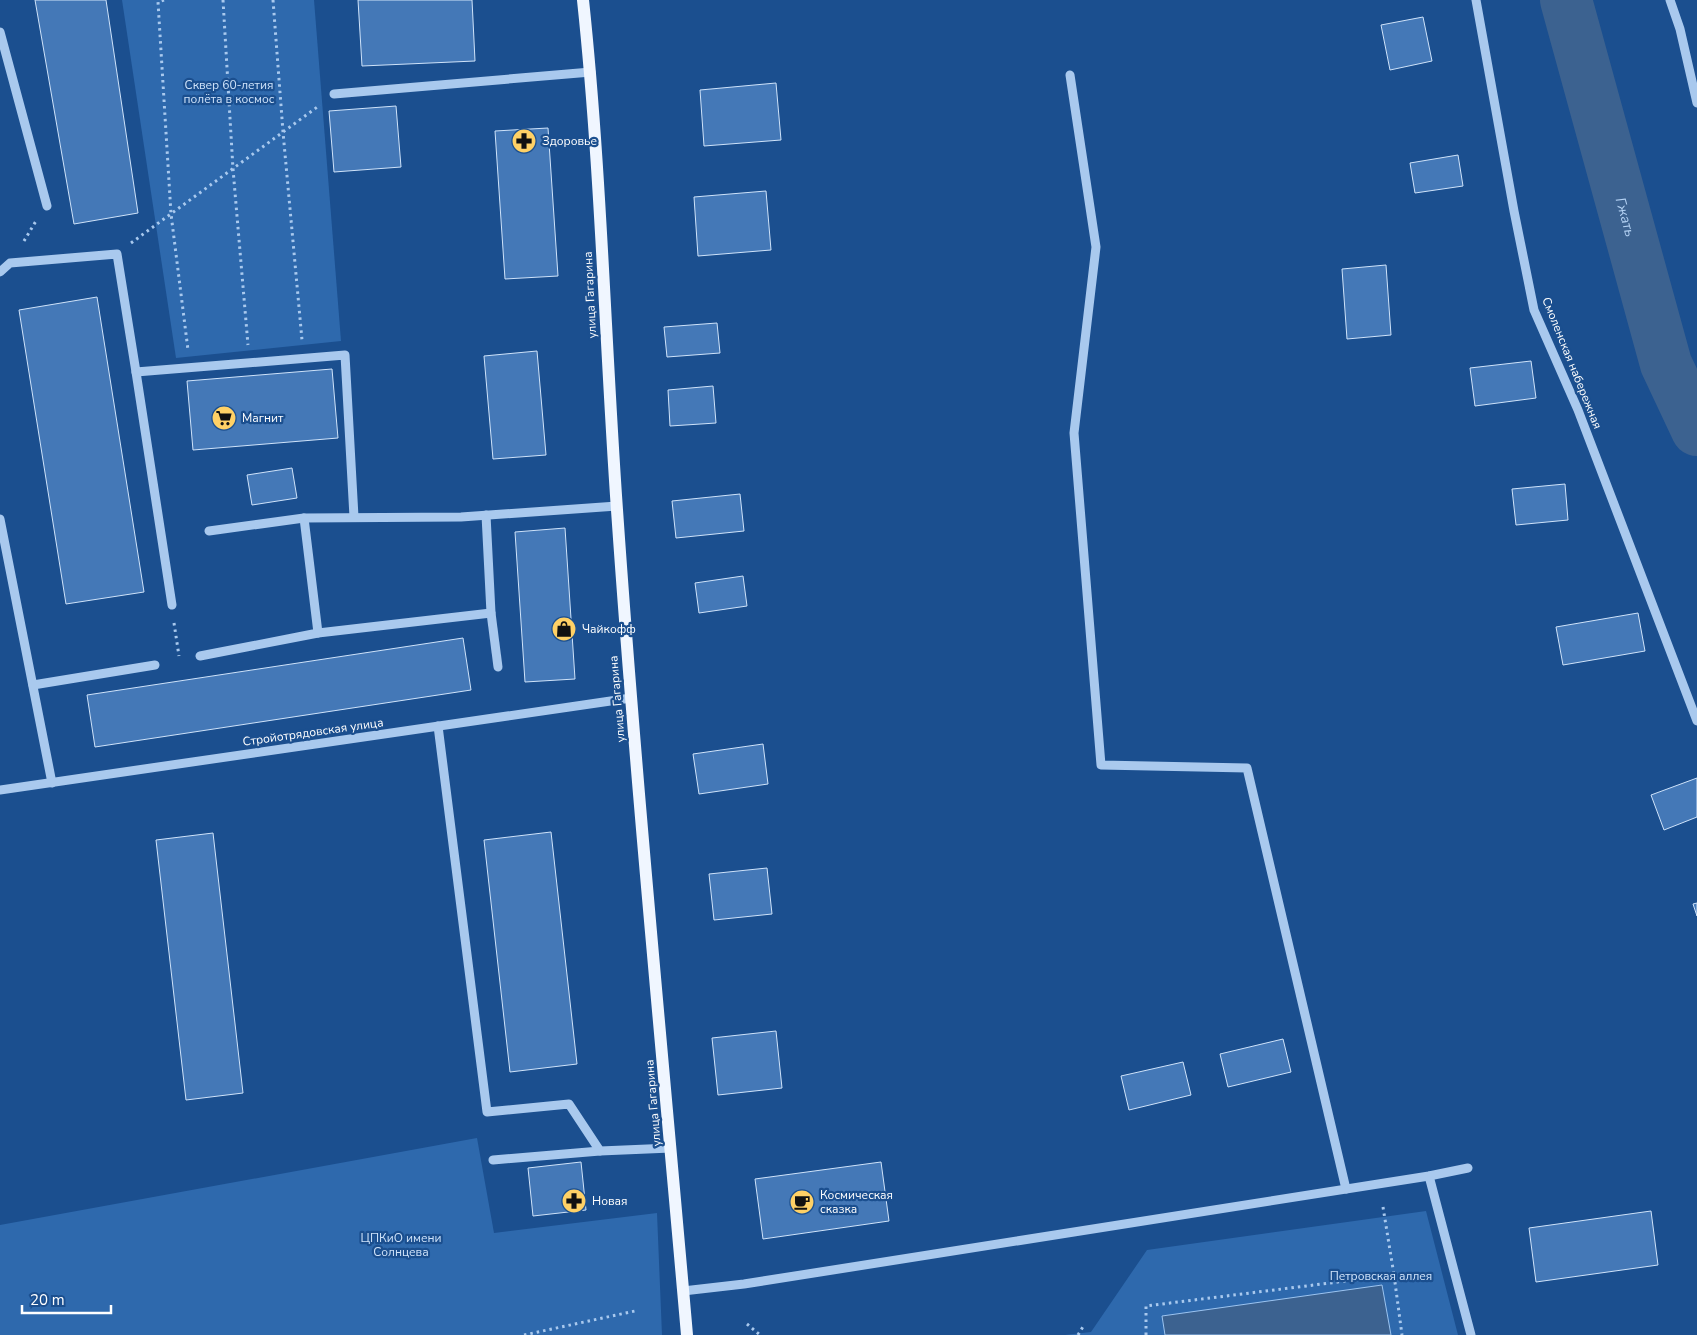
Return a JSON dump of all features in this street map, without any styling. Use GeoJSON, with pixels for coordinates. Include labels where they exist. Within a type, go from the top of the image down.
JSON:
{"type":"FeatureCollection","features":[{"type":"Feature","properties":{"kind":"main road","name":"улица Гагарина"},"geometry":{"type":"LineString","coordinates":[[583,0],[591,72],[630,698],[687,1335]]}},
{"type":"Feature","properties":{"kind":"street","name":"Смоленская набережная"},"geometry":{"type":"LineString","coordinates":[[1476,0],[1534,310],[1578,410],[1697,721]]}},
{"type":"Feature","properties":{"kind":"street"},"geometry":{"type":"LineString","coordinates":[[1670,0],[1680,29],[1697,103]]}},
{"type":"Feature","properties":{"kind":"street"},"geometry":{"type":"LineString","coordinates":[[0,32],[46,206]]}},
{"type":"Feature","properties":{"kind":"street"},"geometry":{"type":"LineString","coordinates":[[334,94],[591,72]]}},
{"type":"Feature","properties":{"kind":"street"},"geometry":{"type":"LineString","coordinates":[[1070,75],[1096,247],[1074,433],[1100,765],[1246,768],[1346,1189]]}},
{"type":"Feature","properties":{"kind":"street"},"geometry":{"type":"LineString","coordinates":[[0,272],[10,263],[117,254],[172,605]]}},
{"type":"Feature","properties":{"kind":"street"},"geometry":{"type":"LineString","coordinates":[[136,372],[345,355],[354,517]]}},
{"type":"Feature","properties":{"kind":"street"},"geometry":{"type":"LineString","coordinates":[[209,531],[304,518],[486,515],[617,506]]}},
{"type":"Feature","properties":{"kind":"street"},"geometry":{"type":"LineString","coordinates":[[486,515],[491,613],[498,667]]}},
{"type":"Feature","properties":{"kind":"street"},"geometry":{"type":"LineString","coordinates":[[304,518],[318,633]]}},
{"type":"Feature","properties":{"kind":"street"},"geometry":{"type":"LineString","coordinates":[[0,519],[52,783]]}},
{"type":"Feature","properties":{"kind":"street"},"geometry":{"type":"LineString","coordinates":[[200,656],[318,633],[491,613]]}},
{"type":"Feature","properties":{"kind":"street"},"geometry":{"type":"LineString","coordinates":[[33,685],[155,665]]}},
{"type":"Feature","properties":{"kind":"street","name":"Стройотрядовская улица"},"geometry":{"type":"LineString","coordinates":[[0,790],[630,698]]}},
{"type":"Feature","properties":{"kind":"street"},"geometry":{"type":"LineString","coordinates":[[438,726],[486,1112],[569,1104],[600,1151]]}},
{"type":"Feature","properties":{"kind":"street"},"geometry":{"type":"LineString","coordinates":[[493,1160],[600,1151],[671,1148]]}},
{"type":"Feature","properties":{"kind":"street"},"geometry":{"type":"LineString","coordinates":[[684,1291],[1429,1176],[1468,1168]]}},
{"type":"Feature","properties":{"kind":"street"},"geometry":{"type":"LineString","coordinates":[[1429,1176],[1471,1335]]}},
{"type":"Feature","properties":{"kind":"path"},"geometry":{"type":"LineString","coordinates":[[164,0],[157,1],[171,214],[190,368]]}},
{"type":"Feature","properties":{"kind":"path"},"geometry":{"type":"LineString","coordinates":[[223,0],[233,169],[249,363]]}},
{"type":"Feature","properties":{"kind":"path"},"geometry":{"type":"LineString","coordinates":[[273,0],[304,358]]}},
{"type":"Feature","properties":{"kind":"path"},"geometry":{"type":"LineString","coordinates":[[117,254],[334,94]]}},
{"type":"Feature","properties":{"kind":"path"},"geometry":{"type":"LineString","coordinates":[[10,263],[46,206]]}},
{"type":"Feature","properties":{"kind":"path"},"geometry":{"type":"LineString","coordinates":[[172,605],[179,660],[200,656]]}},
{"type":"Feature","properties":{"kind":"path"},"geometry":{"type":"LineString","coordinates":[[1383,1207],[1402,1335]]}},
{"type":"Feature","properties":{"kind":"path"},"geometry":{"type":"LineString","coordinates":[[1146,1335],[1146,1306],[1394,1275]]}},
{"type":"Feature","properties":{"kind":"path"},"geometry":{"type":"LineString","coordinates":[[524,1335],[635,1311]]}},
{"type":"Feature","properties":{"kind":"path"},"geometry":{"type":"LineString","coordinates":[[747,1324],[760,1335]]}},
{"type":"Feature","properties":{"kind":"path"},"geometry":{"type":"LineString","coordinates":[[1078,1335],[1084,1325]]}},
{"type":"Feature","properties":{"kind":"green space","name":"Сквер 60-летия полёта в космос"},"geometry":{"type":"Polygon","coordinates":[[[122,0],[314,0],[341,341],[176,358],[122,0]]]}},
{"type":"Feature","properties":{"kind":"green space","name":"ЦПКиО имени Солнцева"},"geometry":{"type":"Polygon","coordinates":[[[477,1138],[494,1233],[657,1213],[662,1335],[0,1335],[0,1225],[477,1138]]]}},
{"type":"Feature","properties":{"kind":"green space","name":"Петровская аллея"},"geometry":{"type":"Polygon","coordinates":[[[1426,1211],[1458,1335],[1065,1335],[1091,1332],[1147,1250],[1426,1211]]]}},
{"type":"Feature","properties":{"kind":"shaded area"},"geometry":{"type":"Polygon","coordinates":[[[1382,1285],[1391,1335],[1165,1335],[1162,1316],[1382,1285]]]}},
{"type":"Feature","properties":{"kind":"building"},"geometry":{"type":"Polygon","coordinates":[[[35,0],[106,0],[138,213],[74,224],[35,0]]]}},
{"type":"Feature","properties":{"kind":"building"},"geometry":{"type":"Polygon","coordinates":[[[358,0],[472,0],[475,61],[362,66],[358,0]]]}},
{"type":"Feature","properties":{"kind":"building"},"geometry":{"type":"Polygon","coordinates":[[[1423,17],[1432,61],[1390,70],[1381,25],[1423,17]]]}},
{"type":"Feature","properties":{"kind":"building"},"geometry":{"type":"Polygon","coordinates":[[[776,83],[781,140],[704,146],[700,90],[776,83]]]}},
{"type":"Feature","properties":{"kind":"building"},"geometry":{"type":"Polygon","coordinates":[[[396,106],[401,167],[334,172],[329,111],[396,106]]]}},
{"type":"Feature","properties":{"kind":"building"},"geometry":{"type":"Polygon","coordinates":[[[548,128],[558,276],[505,279],[495,131],[548,128]]]}},
{"type":"Feature","properties":{"kind":"building"},"geometry":{"type":"Polygon","coordinates":[[[1458,155],[1463,186],[1415,193],[1410,163],[1458,155]]]}},
{"type":"Feature","properties":{"kind":"building"},"geometry":{"type":"Polygon","coordinates":[[[766,191],[771,250],[698,256],[694,197],[766,191]]]}},
{"type":"Feature","properties":{"kind":"building"},"geometry":{"type":"Polygon","coordinates":[[[1386,265],[1391,335],[1347,339],[1342,269],[1386,265]]]}},
{"type":"Feature","properties":{"kind":"building"},"geometry":{"type":"Polygon","coordinates":[[[97,297],[144,592],[66,604],[19,310],[97,297]]]}},
{"type":"Feature","properties":{"kind":"building"},"geometry":{"type":"Polygon","coordinates":[[[717,323],[720,353],[667,357],[664,327],[717,323]]]}},
{"type":"Feature","properties":{"kind":"building"},"geometry":{"type":"Polygon","coordinates":[[[537,351],[546,455],[493,459],[484,356],[537,351]]]}},
{"type":"Feature","properties":{"kind":"building"},"geometry":{"type":"Polygon","coordinates":[[[1531,361],[1536,398],[1475,406],[1470,368],[1531,361]]]}},
{"type":"Feature","properties":{"kind":"building"},"geometry":{"type":"Polygon","coordinates":[[[332,369],[338,438],[193,450],[187,381],[332,369]]]}},
{"type":"Feature","properties":{"kind":"building"},"geometry":{"type":"Polygon","coordinates":[[[713,386],[716,423],[670,426],[668,390],[713,386]]]}},
{"type":"Feature","properties":{"kind":"building"},"geometry":{"type":"Polygon","coordinates":[[[292,468],[297,498],[252,505],[247,475],[292,468]]]}},
{"type":"Feature","properties":{"kind":"building"},"geometry":{"type":"Polygon","coordinates":[[[1565,484],[1568,520],[1516,525],[1512,489],[1565,484]]]}},
{"type":"Feature","properties":{"kind":"building"},"geometry":{"type":"Polygon","coordinates":[[[740,494],[744,531],[676,538],[672,501],[740,494]]]}},
{"type":"Feature","properties":{"kind":"building"},"geometry":{"type":"Polygon","coordinates":[[[565,528],[575,679],[525,682],[515,532],[565,528]]]}},
{"type":"Feature","properties":{"kind":"building"},"geometry":{"type":"Polygon","coordinates":[[[743,576],[747,606],[699,613],[695,583],[743,576]]]}},
{"type":"Feature","properties":{"kind":"building"},"geometry":{"type":"Polygon","coordinates":[[[1638,613],[1645,651],[1563,665],[1556,627],[1638,613]]]}},
{"type":"Feature","properties":{"kind":"building"},"geometry":{"type":"Polygon","coordinates":[[[463,638],[471,690],[95,747],[87,695],[463,638]]]}},
{"type":"Feature","properties":{"kind":"building"},"geometry":{"type":"Polygon","coordinates":[[[763,744],[768,784],[699,794],[693,754],[763,744]]]}},
{"type":"Feature","properties":{"kind":"building"},"geometry":{"type":"Polygon","coordinates":[[[1697,778],[1697,817],[1664,830],[1651,795],[1697,778]]]}},
{"type":"Feature","properties":{"kind":"building"},"geometry":{"type":"Polygon","coordinates":[[[551,832],[577,1064],[510,1072],[484,840],[551,832]]]}},
{"type":"Feature","properties":{"kind":"building"},"geometry":{"type":"Polygon","coordinates":[[[213,833],[243,1093],[186,1100],[156,840],[213,833]]]}},
{"type":"Feature","properties":{"kind":"building"},"geometry":{"type":"Polygon","coordinates":[[[767,868],[772,914],[714,920],[709,874],[767,868]]]}},
{"type":"Feature","properties":{"kind":"building"},"geometry":{"type":"Polygon","coordinates":[[[1697,903],[1697,916],[1693,904],[1697,903]]]}},
{"type":"Feature","properties":{"kind":"building"},"geometry":{"type":"Polygon","coordinates":[[[776,1031],[782,1088],[718,1095],[712,1038],[776,1031]]]}},
{"type":"Feature","properties":{"kind":"building"},"geometry":{"type":"Polygon","coordinates":[[[1283,1039],[1291,1072],[1228,1087],[1220,1054],[1283,1039]]]}},
{"type":"Feature","properties":{"kind":"building"},"geometry":{"type":"Polygon","coordinates":[[[1183,1062],[1191,1095],[1129,1110],[1121,1076],[1183,1062]]]}},
{"type":"Feature","properties":{"kind":"building"},"geometry":{"type":"Polygon","coordinates":[[[581,1162],[586,1210],[533,1216],[528,1168],[581,1162]]]}},
{"type":"Feature","properties":{"kind":"building"},"geometry":{"type":"Polygon","coordinates":[[[881,1162],[889,1221],[763,1239],[755,1179],[881,1162]]]}},
{"type":"Feature","properties":{"kind":"building"},"geometry":{"type":"Polygon","coordinates":[[[1651,1211],[1658,1265],[1536,1282],[1529,1228],[1651,1211]]]}},
{"type":"Feature","properties":{"kind":"waterway","name":"Гжать"},"geometry":{"type":"LineString","coordinates":[[1566,0],[1666,364],[1697,430]]}},
{"type":"Feature","properties":{"kind":"place","name":"Здоровье"},"geometry":{"type":"Point","coordinates":[524,141]}},
{"type":"Feature","properties":{"kind":"place","name":"Магнит"},"geometry":{"type":"Point","coordinates":[224,418]}},
{"type":"Feature","properties":{"kind":"place","name":"Чайкофф"},"geometry":{"type":"Point","coordinates":[564,629]}},
{"type":"Feature","properties":{"kind":"place","name":"Новая"},"geometry":{"type":"Point","coordinates":[574,1201]}},
{"type":"Feature","properties":{"kind":"place","name":"Космическая сказка"},"geometry":{"type":"Point","coordinates":[802,1202]}}]}
